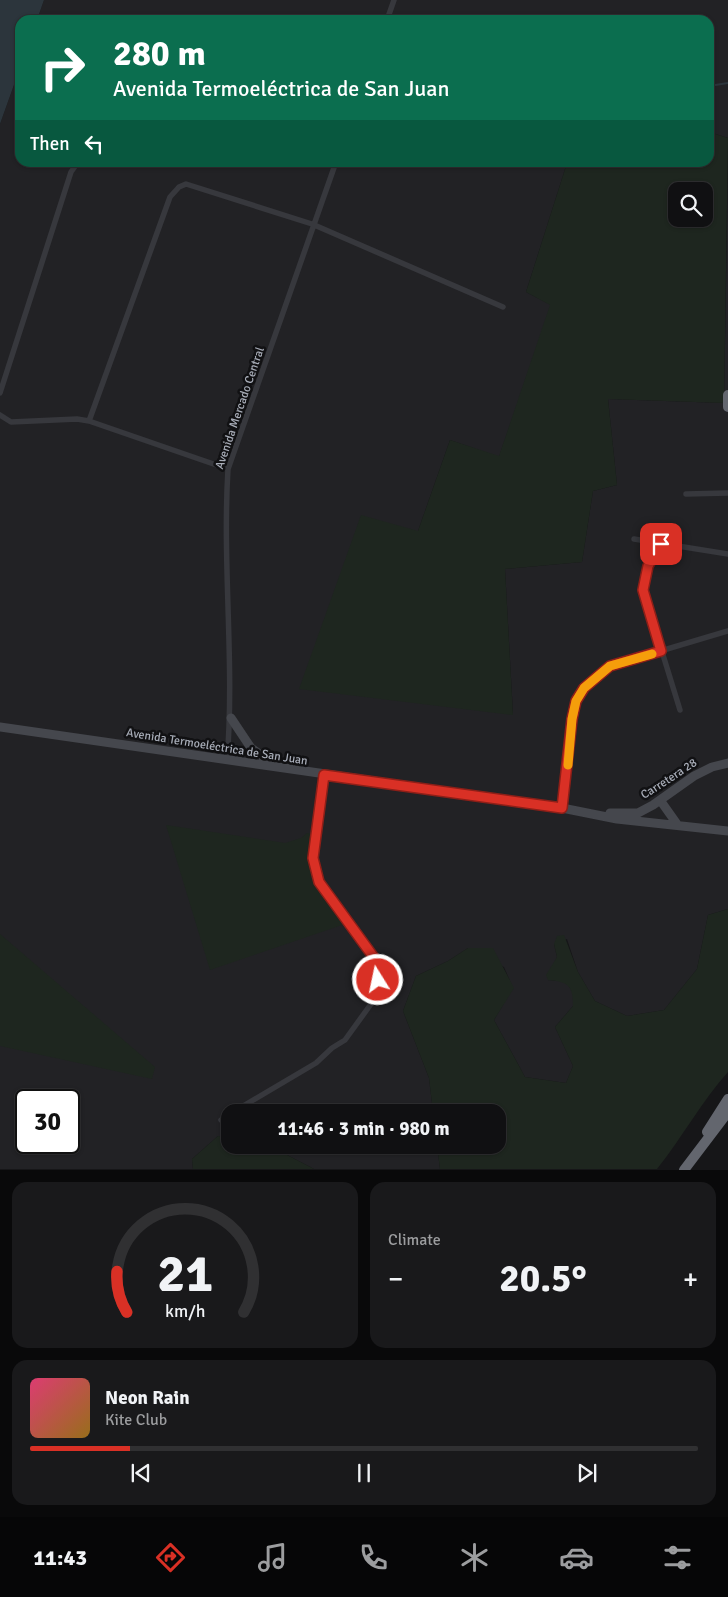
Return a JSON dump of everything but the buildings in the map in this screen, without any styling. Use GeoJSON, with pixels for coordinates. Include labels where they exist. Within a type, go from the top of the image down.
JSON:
{"type":"FeatureCollection","features":[{"type":"Feature","properties":{"kind":"highway"},"geometry":{"type":"LineString","coordinates":[[728,395],[728,407]]}},
{"type":"Feature","properties":{"kind":"highway"},"geometry":{"type":"LineString","coordinates":[[694,1157],[714,1118],[728,1099]]}},
{"type":"Feature","properties":{"kind":"highway"},"geometry":{"type":"LineString","coordinates":[[684,1170],[728,1112]]}},
{"type":"Feature","properties":{"kind":"street"},"geometry":{"type":"LineString","coordinates":[[389,15],[394,0]]}},
{"type":"Feature","properties":{"kind":"street"},"geometry":{"type":"LineString","coordinates":[[0,393],[71,172],[75,167]]}},
{"type":"Feature","properties":{"kind":"street","name":"Avenida Mercado Central"},"geometry":{"type":"LineString","coordinates":[[227,761],[230,718],[225,511],[228,469],[312,224],[334,167]]}},
{"type":"Feature","properties":{"kind":"street"},"geometry":{"type":"LineString","coordinates":[[89,421],[170,197],[179,187],[186,184],[312,224],[503,307]]}},
{"type":"Feature","properties":{"kind":"street"},"geometry":{"type":"LineString","coordinates":[[0,415],[11,422],[77,419],[89,421],[228,469]]}},
{"type":"Feature","properties":{"kind":"street"},"geometry":{"type":"LineString","coordinates":[[686,494],[728,493]]}},
{"type":"Feature","properties":{"kind":"street"},"geometry":{"type":"LineString","coordinates":[[634,539],[728,554]]}},
{"type":"Feature","properties":{"kind":"street"},"geometry":{"type":"LineString","coordinates":[[661,544],[648,566],[643,590],[680,710]]}},
{"type":"Feature","properties":{"kind":"street"},"geometry":{"type":"LineString","coordinates":[[562,808],[572,719],[576,701],[584,688],[610,666],[728,631]]}},
{"type":"Feature","properties":{"kind":"street"},"geometry":{"type":"LineString","coordinates":[[230,718],[251,748],[262,758],[283,769]]}},
{"type":"Feature","properties":{"kind":"street","name":"Avenida Termoeléctrica de San Juan"},"geometry":{"type":"LineString","coordinates":[[0,727],[562,808],[617,819],[728,831]]}},
{"type":"Feature","properties":{"kind":"street","name":"Carretera 28"},"geometry":{"type":"LineString","coordinates":[[593,813],[638,813],[712,766],[728,763]]}},
{"type":"Feature","properties":{"kind":"street"},"geometry":{"type":"LineString","coordinates":[[246,1104],[316,1063],[332,1048],[345,1040],[371,1004],[376,991],[380,969],[378,964],[354,928],[319,882],[313,858],[324,775]]}},
{"type":"Feature","properties":{"kind":"street"},"geometry":{"type":"LineString","coordinates":[[660,800],[676,824]]}},
{"type":"Feature","properties":{"kind":"shaded area"},"geometry":{"type":"Polygon","coordinates":[[[0,0],[44,0],[39,15],[15,15],[15,82],[0,124],[0,0]]]}},
{"type":"Feature","properties":{"kind":"shaded area"},"geometry":{"type":"Polygon","coordinates":[[[44,0],[728,0],[728,138],[714,134],[714,15],[39,15],[44,0]]]}},
{"type":"Feature","properties":{"kind":"shaded area"},"geometry":{"type":"Polygon","coordinates":[[[15,82],[15,167],[566,167],[526,292],[551,305],[499,457],[450,440],[418,531],[513,714],[505,569],[582,562],[593,491],[617,485],[608,399],[724,403],[728,173],[728,909],[708,915],[697,969],[664,1010],[627,1016],[595,1001],[578,972],[567,939],[554,944],[557,957],[548,980],[562,981],[573,992],[573,1006],[555,1027],[573,1066],[566,1083],[525,1077],[494,1020],[513,988],[504,967],[468,948],[448,961],[416,976],[403,1011],[429,1078],[432,1104],[221,1104],[221,1136],[218,1136],[192,1159],[193,1169],[0,1169],[0,124],[15,82]]]}},
{"type":"Feature","properties":{"kind":"shaded area"},"geometry":{"type":"Polygon","coordinates":[[[714,134],[728,138],[724,403],[608,399],[617,485],[593,491],[582,562],[505,569],[513,715],[299,689],[361,515],[418,531],[450,440],[499,456],[550,305],[526,292],[566,167],[714,167],[714,134]]]}},
{"type":"Feature","properties":{"kind":"shaded area"},"geometry":{"type":"Polygon","coordinates":[[[166,825],[285,843],[301,838],[307,833],[312,834],[311,862],[316,883],[345,924],[210,970],[166,825]]]}},
{"type":"Feature","properties":{"kind":"shaded area"},"geometry":{"type":"Polygon","coordinates":[[[728,909],[728,1072],[709,1095],[657,1169],[440,1169],[438,1154],[506,1154],[506,1104],[432,1104],[429,1078],[403,1011],[416,976],[448,961],[468,948],[493,948],[514,988],[494,1020],[525,1077],[566,1083],[573,1066],[555,1027],[573,1006],[572,993],[568,986],[560,982],[548,980],[546,975],[557,957],[554,944],[557,936],[564,935],[578,972],[595,1001],[627,1016],[664,1010],[697,969],[708,915],[728,909]]]}},
{"type":"Feature","properties":{"kind":"shaded area"},"geometry":{"type":"Polygon","coordinates":[[[0,934],[155,1067],[152,1079],[0,1046],[0,934]]]}},
{"type":"Feature","properties":{"kind":"shaded area"},"geometry":{"type":"Polygon","coordinates":[[[218,1136],[221,1136],[221,1154],[285,1154],[314,1169],[193,1169],[192,1159],[218,1136]]]}},
{"type":"Feature","properties":{"kind":"shaded area"},"geometry":{"type":"Polygon","coordinates":[[[285,1154],[438,1154],[440,1169],[314,1169],[285,1154]]]}},
{"type":"Feature","properties":{"kind":"waterway"},"geometry":{"type":"LineString","coordinates":[[714,85],[728,83]]}},
{"type":"Feature","properties":{"kind":"slow traffic"},"geometry":{"type":"LineString","coordinates":[[568,765],[572,719],[576,701],[584,688],[610,666],[652,654]]}},
{"type":"Feature","properties":{"kind":"route"},"geometry":{"type":"LineString","coordinates":[[378,980],[380,969],[375,959],[319,882],[313,858],[324,775],[562,808],[570,752],[572,719],[576,701],[584,688],[610,666],[661,651],[643,590],[648,566],[661,544]]}}]}
